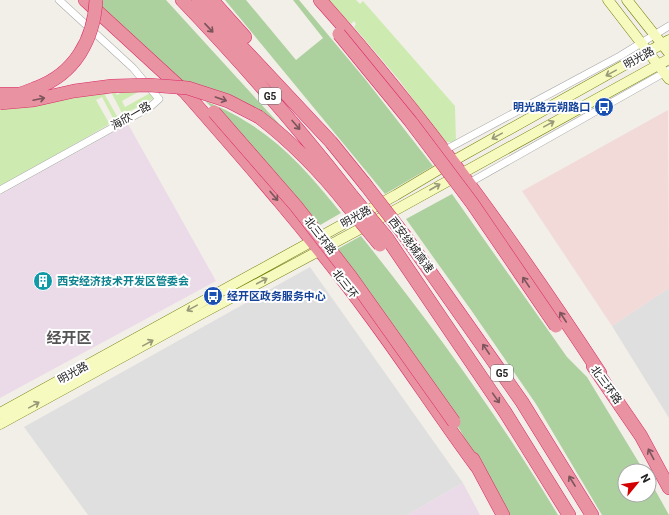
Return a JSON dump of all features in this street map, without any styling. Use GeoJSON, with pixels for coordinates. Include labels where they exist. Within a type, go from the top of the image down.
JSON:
{"type":"FeatureCollection","features":[{"type":"Feature","properties":{"kind":"highway","name":"北三环路"},"geometry":{"type":"LineString","coordinates":[[85,0],[185,92],[214,112],[296,206],[351,277],[454,422],[503,515]]}},
{"type":"Feature","properties":{"kind":"highway"},"geometry":{"type":"LineString","coordinates":[[0,94],[20,94],[45,85],[63,73],[78,58],[89,40],[96,18],[96,0]]}},
{"type":"Feature","properties":{"kind":"highway","name":"西安绕城高速"},"geometry":{"type":"LineString","coordinates":[[182,0],[239,60],[306,137],[350,201],[384,242],[440,318],[505,412],[570,515]]}},
{"type":"Feature","properties":{"kind":"highway","name":"西安绕城高速"},"geometry":{"type":"LineString","coordinates":[[198,0],[331,142],[405,236],[522,402],[592,515]]}},
{"type":"Feature","properties":{"kind":"highway"},"geometry":{"type":"LineString","coordinates":[[212,0],[250,43],[300,108]]}},
{"type":"Feature","properties":{"kind":"highway","name":"北三环路"},"geometry":{"type":"LineString","coordinates":[[317,0],[339,34],[411,122],[472,203],[556,326],[600,373],[641,436],[669,488]]}},
{"type":"Feature","properties":{"kind":"highway"},"geometry":{"type":"LineString","coordinates":[[320,0],[361,46],[454,161],[555,304],[600,373]]}},
{"type":"Feature","properties":{"kind":"highway"},"geometry":{"type":"LineString","coordinates":[[0,103],[34,100],[74,91],[112,86],[148,85],[188,88],[228,101],[259,117],[286,138],[350,201]]}},
{"type":"Feature","properties":{"kind":"highway","name":"北三环"},"geometry":{"type":"LineString","coordinates":[[185,92],[316,246],[370,316],[477,467]]}},
{"type":"Feature","properties":{"kind":"main road"},"geometry":{"type":"LineString","coordinates":[[608,0],[665,72]]}},
{"type":"Feature","properties":{"kind":"main road"},"geometry":{"type":"LineString","coordinates":[[627,0],[653,35],[665,42],[669,53]]}},
{"type":"Feature","properties":{"kind":"main road","name":"明光路"},"geometry":{"type":"LineString","coordinates":[[0,424],[316,246],[454,161],[665,42]]}},
{"type":"Feature","properties":{"kind":"main road","name":"明光路"},"geometry":{"type":"LineString","coordinates":[[0,413],[316,246],[465,177],[665,72],[669,58]]}},
{"type":"Feature","properties":{"kind":"street","name":"海欣一路"},"geometry":{"type":"LineString","coordinates":[[0,190],[150,107],[160,99],[132,68],[59,0]]}},
{"type":"Feature","properties":{"kind":"street"},"geometry":{"type":"LineString","coordinates":[[445,150],[641,43],[669,26]]}},
{"type":"Feature","properties":{"kind":"shaded area"},"geometry":{"type":"Polygon","coordinates":[[[668,110],[669,288],[612,326],[522,191],[668,110]]]}},
{"type":"Feature","properties":{"kind":"shaded area"},"geometry":{"type":"Polygon","coordinates":[[[128,124],[216,281],[0,398],[0,195],[128,124]]]}},
{"type":"Feature","properties":{"kind":"shaded area"},"geometry":{"type":"Polygon","coordinates":[[[310,267],[463,483],[407,515],[88,515],[24,427],[310,267]]]}},
{"type":"Feature","properties":{"kind":"shaded area"},"geometry":{"type":"Polygon","coordinates":[[[669,288],[669,418],[612,326],[669,288]]]}},
{"type":"Feature","properties":{"kind":"shaded area"},"geometry":{"type":"Polygon","coordinates":[[[463,483],[480,515],[407,515],[463,483]]]}},
{"type":"Feature","properties":{"kind":"green space"},"geometry":{"type":"Polygon","coordinates":[[[100,0],[166,0],[292,138],[175,83],[100,7],[100,0]]]}},
{"type":"Feature","properties":{"kind":"green space"},"geometry":{"type":"Polygon","coordinates":[[[225,0],[246,0],[296,60],[323,38],[293,0],[299,0],[365,79],[433,166],[385,194],[225,0]]]}},
{"type":"Feature","properties":{"kind":"green space"},"geometry":{"type":"Polygon","coordinates":[[[328,0],[356,0],[360,4],[363,1],[455,106],[456,142],[447,142],[442,139],[399,80],[354,27],[356,24],[354,21],[351,24],[328,0]]]}},
{"type":"Feature","properties":{"kind":"green space"},"geometry":{"type":"Polygon","coordinates":[[[147,87],[122,101],[125,107],[152,92],[156,97],[123,115],[111,92],[105,95],[118,118],[114,120],[102,97],[96,100],[109,123],[108,125],[0,187],[0,105],[114,90],[117,95],[127,89],[147,87]]]}},
{"type":"Feature","properties":{"kind":"green space"},"geometry":{"type":"Polygon","coordinates":[[[205,101],[246,122],[281,147],[311,178],[341,213],[315,228],[216,111],[205,101]]]}},
{"type":"Feature","properties":{"kind":"green space"},"geometry":{"type":"Polygon","coordinates":[[[452,194],[567,357],[587,377],[639,463],[617,463],[617,503],[657,503],[657,493],[669,515],[602,515],[536,404],[406,219],[452,194]]]}},
{"type":"Feature","properties":{"kind":"green space"},"geometry":{"type":"Polygon","coordinates":[[[361,236],[464,372],[536,479],[558,515],[505,515],[460,430],[427,381],[332,252],[361,236]]]}},
{"type":"Feature","properties":{"kind":"place","name":"明光路元朔路口"},"geometry":{"type":"Point","coordinates":[604,107]}},
{"type":"Feature","properties":{"kind":"place","name":"西安经济技术开发区管委会"},"geometry":{"type":"Point","coordinates":[43,281]}},
{"type":"Feature","properties":{"kind":"place","name":"经开区政务服务中心"},"geometry":{"type":"Point","coordinates":[213,296]}},
{"type":"Feature","properties":{"kind":"district","name":"经开区"},"geometry":{"type":"Point","coordinates":[69,338]}}]}
